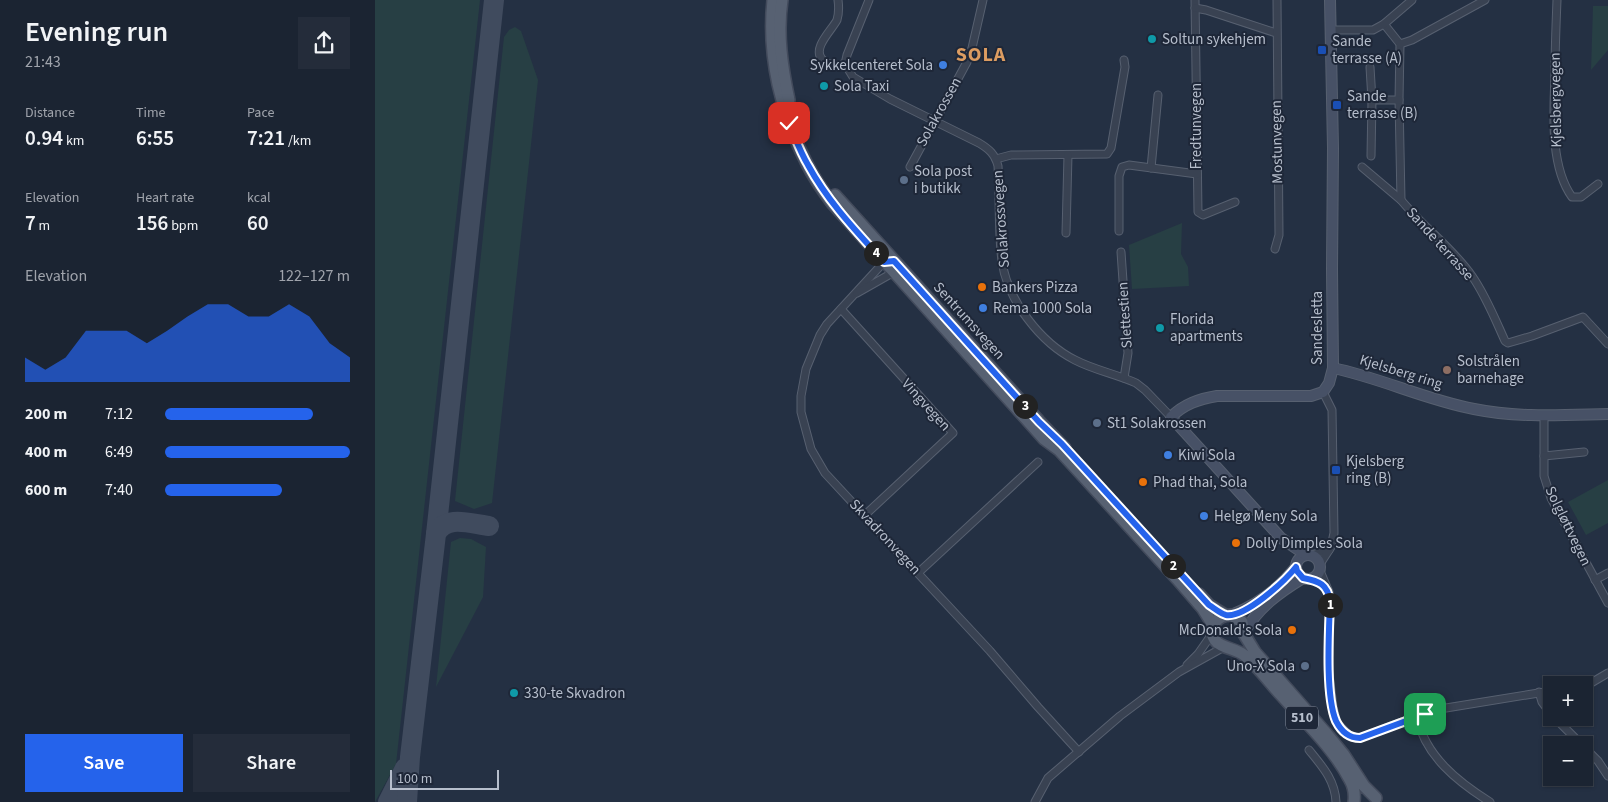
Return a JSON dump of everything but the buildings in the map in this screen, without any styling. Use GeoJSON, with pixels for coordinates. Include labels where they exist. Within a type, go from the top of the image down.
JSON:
{"type":"FeatureCollection","features":[{"type":"Feature","properties":{"kind":"main road","name":"Sentrumsvegen"},"geometry":{"type":"LineString","coordinates":[[773,0],[772,47],[777,83],[789,123],[807,164],[832,203],[1062,444],[1209,605],[1228,615],[1235,616],[1242,622],[1255,652],[1344,755],[1364,786],[1379,800]]}},
{"type":"Feature","properties":{"kind":"main road","name":"Sentrumsvegen"},"geometry":{"type":"LineString","coordinates":[[781,0],[780,48],[785,82],[795,121],[814,161],[837,198],[891,265],[1044,439],[1059,450],[1203,609],[1216,642],[1243,654],[1338,760],[1351,782],[1356,802]]}},
{"type":"Feature","properties":{"kind":"main road"},"geometry":{"type":"LineString","coordinates":[[1212,630],[1215,620],[1228,615]]}},
{"type":"Feature","properties":{"kind":"main road"},"geometry":{"type":"LineString","coordinates":[[1227,647],[1239,643],[1245,632]]}},
{"type":"Feature","properties":{"kind":"main road","name":"510"},"geometry":{"type":"LineString","coordinates":[[1356,802],[1364,798],[1379,800]]}},
{"type":"Feature","properties":{"kind":"street"},"geometry":{"type":"LineString","coordinates":[[838,0],[839,12],[836,21],[819,51],[820,57],[831,64],[845,64],[869,0]]}},
{"type":"Feature","properties":{"kind":"street","name":"Solakrossen"},"geometry":{"type":"LineString","coordinates":[[910,166],[967,62],[983,0]]}},
{"type":"Feature","properties":{"kind":"street","name":"Fredtunvegen"},"geometry":{"type":"LineString","coordinates":[[1195,0],[1199,214],[1203,215],[1235,202]]}},
{"type":"Feature","properties":{"kind":"street","name":"Mostunvegen"},"geometry":{"type":"LineString","coordinates":[[1275,249],[1279,235],[1277,0]]}},
{"type":"Feature","properties":{"kind":"street","name":"Sandesletta"},"geometry":{"type":"LineString","coordinates":[[1323,392],[1329,382],[1333,368],[1333,148],[1329,0]]}},
{"type":"Feature","properties":{"kind":"street"},"geometry":{"type":"LineString","coordinates":[[1329,30],[1370,30],[1384,24],[1412,0]]}},
{"type":"Feature","properties":{"kind":"street"},"geometry":{"type":"LineString","coordinates":[[1384,24],[1400,44],[1417,37],[1485,0]]}},
{"type":"Feature","properties":{"kind":"street","name":"Kjelsbergvegen"},"geometry":{"type":"LineString","coordinates":[[1557,0],[1553,127],[1558,160],[1572,197],[1581,197],[1598,184]]}},
{"type":"Feature","properties":{"kind":"street"},"geometry":{"type":"LineString","coordinates":[[1195,8],[1276,33]]}},
{"type":"Feature","properties":{"kind":"street","name":"Sande terrasse"},"geometry":{"type":"LineString","coordinates":[[1400,44],[1401,200]]}},
{"type":"Feature","properties":{"kind":"street"},"geometry":{"type":"LineString","coordinates":[[996,159],[1011,155],[1107,154],[1111,148],[1125,67],[1124,60]]}},
{"type":"Feature","properties":{"kind":"street","name":"Solakrossvegen"},"geometry":{"type":"LineString","coordinates":[[845,64],[853,77],[890,99],[989,148],[996,159],[1003,262],[1008,283],[1020,308],[1043,336],[1058,350],[1086,365],[1124,378],[1145,390],[1171,417]]}},
{"type":"Feature","properties":{"kind":"street"},"geometry":{"type":"LineString","coordinates":[[1370,67],[1371,156]]}},
{"type":"Feature","properties":{"kind":"street"},"geometry":{"type":"LineString","coordinates":[[1151,168],[1158,95]]}},
{"type":"Feature","properties":{"kind":"street"},"geometry":{"type":"LineString","coordinates":[[1371,100],[1399,100]]}},
{"type":"Feature","properties":{"kind":"street"},"geometry":{"type":"LineString","coordinates":[[1066,233],[1068,155]]}},
{"type":"Feature","properties":{"kind":"street"},"geometry":{"type":"LineString","coordinates":[[1119,231],[1119,176],[1122,167],[1129,165],[1197,174]]}},
{"type":"Feature","properties":{"kind":"street","name":"Sande terrasse"},"geometry":{"type":"LineString","coordinates":[[1362,167],[1401,200],[1441,240],[1472,276],[1494,314],[1505,341],[1508,343],[1531,336],[1583,317],[1608,344]]}},
{"type":"Feature","properties":{"kind":"street","name":"Slettestien"},"geometry":{"type":"LineString","coordinates":[[1121,252],[1127,352],[1124,378]]}},
{"type":"Feature","properties":{"kind":"street","name":"Skvadronvegen"},"geometry":{"type":"LineString","coordinates":[[857,293],[867,279],[891,265]]}},
{"type":"Feature","properties":{"kind":"street","name":"Skvadronvegen"},"geometry":{"type":"LineString","coordinates":[[891,265],[857,293],[827,324],[820,335],[803,381],[801,412],[811,449],[825,473],[990,651],[1038,708],[1079,752]]}},
{"type":"Feature","properties":{"kind":"street","name":"Vingvegen"},"geometry":{"type":"LineString","coordinates":[[841,309],[953,433],[865,515]]}},
{"type":"Feature","properties":{"kind":"street","name":"Kjelsberg ring"},"geometry":{"type":"LineString","coordinates":[[1333,368],[1473,409],[1501,413],[1544,415],[1608,414]]}},
{"type":"Feature","properties":{"kind":"street"},"geometry":{"type":"LineString","coordinates":[[1245,632],[1253,616],[1285,589],[1307,579],[1318,575],[1334,539],[1332,410],[1323,392],[1311,396],[1217,396],[1185,406],[1171,417],[1281,538],[1297,571],[1307,579],[1326,587]]}},
{"type":"Feature","properties":{"kind":"street","name":"Solgløttvegen"},"geometry":{"type":"LineString","coordinates":[[1544,415],[1545,476],[1551,498],[1608,603]]}},
{"type":"Feature","properties":{"kind":"street"},"geometry":{"type":"LineString","coordinates":[[1544,456],[1584,452]]}},
{"type":"Feature","properties":{"kind":"street"},"geometry":{"type":"LineString","coordinates":[[918,573],[1038,462]]}},
{"type":"Feature","properties":{"kind":"street"},"geometry":{"type":"LineString","coordinates":[[1281,538],[1317,558],[1329,592],[1329,674],[1333,707],[1337,723],[1348,735],[1357,738],[1372,734],[1446,708],[1543,692]]}},
{"type":"Feature","properties":{"kind":"street"},"geometry":{"type":"LineString","coordinates":[[1228,615],[1248,608],[1261,600],[1287,578],[1301,557],[1329,550]]}},
{"type":"Feature","properties":{"kind":"street"},"geometry":{"type":"LineString","coordinates":[[1595,580],[1608,573]]}},
{"type":"Feature","properties":{"kind":"street"},"geometry":{"type":"LineString","coordinates":[[1035,802],[1048,778],[1120,716],[1179,672],[1198,654],[1212,630]]}},
{"type":"Feature","properties":{"kind":"street"},"geometry":{"type":"LineString","coordinates":[[1179,672],[1227,647]]}},
{"type":"Feature","properties":{"kind":"street"},"geometry":{"type":"LineString","coordinates":[[1593,683],[1608,673]]}},
{"type":"Feature","properties":{"kind":"street"},"geometry":{"type":"LineString","coordinates":[[1539,692],[1543,703]]}},
{"type":"Feature","properties":{"kind":"street"},"geometry":{"type":"LineString","coordinates":[[1417,717],[1424,740],[1432,752],[1461,781],[1490,802]]}},
{"type":"Feature","properties":{"kind":"street"},"geometry":{"type":"LineString","coordinates":[[1563,726],[1573,736]]}},
{"type":"Feature","properties":{"kind":"street"},"geometry":{"type":"LineString","coordinates":[[1309,750],[1333,783],[1336,802]]}},
{"type":"Feature","properties":{"kind":"street"},"geometry":{"type":"LineString","coordinates":[[1593,756],[1608,776]]}},
{"type":"Feature","properties":{"kind":"green space"},"geometry":{"type":"Polygon","coordinates":[[[375,0],[480,0],[396,764],[375,802],[375,0]]]}},
{"type":"Feature","properties":{"kind":"green space"},"geometry":{"type":"Polygon","coordinates":[[[1593,6],[1608,6],[1608,50],[1591,70],[1593,6]]]}},
{"type":"Feature","properties":{"kind":"green space"},"geometry":{"type":"Polygon","coordinates":[[[515,27],[521,31],[538,80],[492,503],[474,509],[455,501],[504,37],[509,30],[515,27]]]}},
{"type":"Feature","properties":{"kind":"green space"},"geometry":{"type":"Polygon","coordinates":[[[1182,223],[1181,254],[1188,267],[1189,286],[1132,289],[1129,245],[1182,223]]]}},
{"type":"Feature","properties":{"kind":"green space"},"geometry":{"type":"Polygon","coordinates":[[[1608,480],[1608,523],[1586,535],[1568,502],[1608,480]]]}},
{"type":"Feature","properties":{"kind":"green space"},"geometry":{"type":"Polygon","coordinates":[[[460,538],[471,539],[486,547],[483,597],[436,687],[451,542],[460,538]]]}},
{"type":"Feature","properties":{"kind":"taxiway"},"geometry":{"type":"LineString","coordinates":[[436,534],[494,0]]}},
{"type":"Feature","properties":{"kind":"taxiway"},"geometry":{"type":"LineString","coordinates":[[407,802],[410,757],[436,534],[440,528],[452,522],[467,522],[489,526]]}},
{"type":"Feature","properties":{"kind":"taxiway"},"geometry":{"type":"LineString","coordinates":[[388,802],[405,768]]}},
{"type":"Feature","properties":{"kind":"place","name":"Soltun sykehjem"},"geometry":{"type":"Point","coordinates":[1152,39]}},
{"type":"Feature","properties":{"kind":"place","name":"Sande terrasse (A)"},"geometry":{"type":"Point","coordinates":[1322,50]}},
{"type":"Feature","properties":{"kind":"place","name":"Sykkelcenteret Sola"},"geometry":{"type":"Point","coordinates":[943,65]}},
{"type":"Feature","properties":{"kind":"place","name":"Sola Taxi"},"geometry":{"type":"Point","coordinates":[824,86]}},
{"type":"Feature","properties":{"kind":"place","name":"Sande terrasse (B)"},"geometry":{"type":"Point","coordinates":[1337,105]}},
{"type":"Feature","properties":{"kind":"place","name":"Sola post i butikk"},"geometry":{"type":"Point","coordinates":[904,180]}},
{"type":"Feature","properties":{"kind":"place","name":"Bankers Pizza"},"geometry":{"type":"Point","coordinates":[982,287]}},
{"type":"Feature","properties":{"kind":"place","name":"Rema 1000 Sola"},"geometry":{"type":"Point","coordinates":[983,308]}},
{"type":"Feature","properties":{"kind":"place","name":"Florida apartments"},"geometry":{"type":"Point","coordinates":[1160,328]}},
{"type":"Feature","properties":{"kind":"place","name":"Solstrålen barnehage"},"geometry":{"type":"Point","coordinates":[1447,370]}},
{"type":"Feature","properties":{"kind":"place","name":"St1 Solakrossen"},"geometry":{"type":"Point","coordinates":[1097,423]}},
{"type":"Feature","properties":{"kind":"place","name":"Kiwi Sola"},"geometry":{"type":"Point","coordinates":[1168,455]}},
{"type":"Feature","properties":{"kind":"place","name":"Kjelsberg ring (B)"},"geometry":{"type":"Point","coordinates":[1336,470]}},
{"type":"Feature","properties":{"kind":"place","name":"Phad thai, Sola"},"geometry":{"type":"Point","coordinates":[1143,482]}},
{"type":"Feature","properties":{"kind":"place","name":"Helgø Meny Sola"},"geometry":{"type":"Point","coordinates":[1204,516]}},
{"type":"Feature","properties":{"kind":"place","name":"Dolly Dimples Sola"},"geometry":{"type":"Point","coordinates":[1236,543]}},
{"type":"Feature","properties":{"kind":"place","name":"McDonald's Sola"},"geometry":{"type":"Point","coordinates":[1292,630]}},
{"type":"Feature","properties":{"kind":"place","name":"Uno-X Sola"},"geometry":{"type":"Point","coordinates":[1305,666]}},
{"type":"Feature","properties":{"kind":"place","name":"330-te Skvadron"},"geometry":{"type":"Point","coordinates":[514,693]}},
{"type":"Feature","properties":{"kind":"district","name":"SOLA"},"geometry":{"type":"Point","coordinates":[981,55]}},
{"type":"Feature","properties":{"kind":"route"},"geometry":{"type":"LineString","coordinates":[[789,123],[807,164],[818,183],[859,235],[884,262],[894,261],[1039,422],[1062,444],[1209,605],[1225,615],[1231,615],[1248,608],[1261,600],[1287,578],[1296,567],[1299,575],[1303,578],[1311,579],[1326,587],[1329,592],[1330,602],[1329,674],[1333,707],[1337,723],[1348,735],[1360,738],[1425,714]]}}]}
